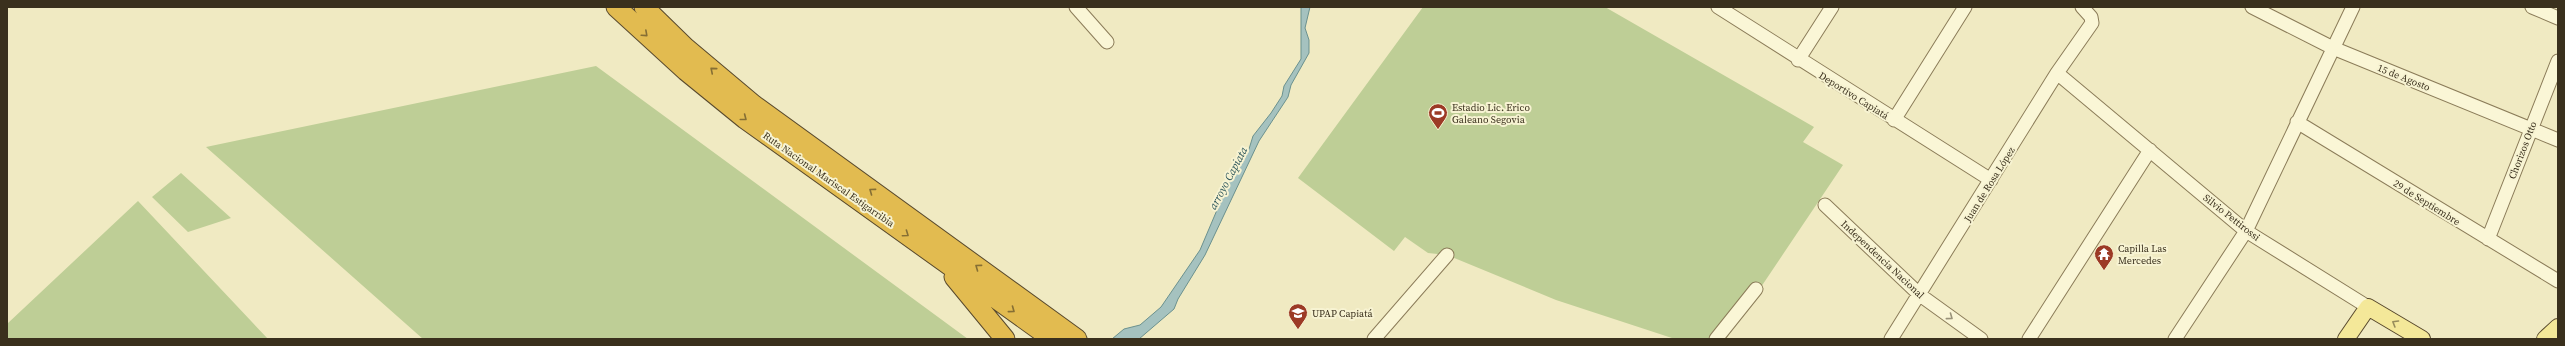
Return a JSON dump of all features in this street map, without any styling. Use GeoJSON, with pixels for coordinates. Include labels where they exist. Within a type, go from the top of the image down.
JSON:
{"type":"FeatureCollection","features":[{"type":"Feature","properties":{"kind":"highway","name":"Ruta Nacional Mariscal Estigarribia"},"geometry":{"type":"LineString","coordinates":[[616,7],[686,71],[745,119],[1052,339]]}},
{"type":"Feature","properties":{"kind":"highway","name":"Ruta Nacional Mariscal Estigarribia"},"geometry":{"type":"LineString","coordinates":[[644,7],[685,47],[754,105],[1077,339]]}},
{"type":"Feature","properties":{"kind":"highway"},"geometry":{"type":"LineString","coordinates":[[932,252],[1006,339]]}},
{"type":"Feature","properties":{"kind":"main road"},"geometry":{"type":"LineString","coordinates":[[2346,339],[2368,307]]}},
{"type":"Feature","properties":{"kind":"main road","name":"Silvio Pettirossi"},"geometry":{"type":"LineString","coordinates":[[2368,307],[2422,339]]}},
{"type":"Feature","properties":{"kind":"street"},"geometry":{"type":"LineString","coordinates":[[1076,7],[1107,42]]}},
{"type":"Feature","properties":{"kind":"street","name":"Deportivo Capiatá"},"geometry":{"type":"LineString","coordinates":[[1718,7],[1798,60],[1991,180]]}},
{"type":"Feature","properties":{"kind":"street"},"geometry":{"type":"LineString","coordinates":[[1798,60],[1832,7]]}},
{"type":"Feature","properties":{"kind":"street"},"geometry":{"type":"LineString","coordinates":[[1894,120],[1965,7]]}},
{"type":"Feature","properties":{"kind":"street","name":"Juan de Rosa López"},"geometry":{"type":"LineString","coordinates":[[1891,339],[1920,295],[2057,73],[2092,23],[2091,17],[2082,7]]}},
{"type":"Feature","properties":{"kind":"street","name":"15 de Agosto"},"geometry":{"type":"LineString","coordinates":[[2252,7],[2333,48],[2558,140]]}},
{"type":"Feature","properties":{"kind":"street"},"geometry":{"type":"LineString","coordinates":[[2175,339],[2246,231],[2353,7]]}},
{"type":"Feature","properties":{"kind":"street"},"geometry":{"type":"LineString","coordinates":[[2532,7],[2558,18]]}},
{"type":"Feature","properties":{"kind":"street","name":"Chorizos Otto"},"geometry":{"type":"LineString","coordinates":[[2488,239],[2558,61]]}},
{"type":"Feature","properties":{"kind":"street","name":"Silvio Pettirossi"},"geometry":{"type":"LineString","coordinates":[[2057,73],[2246,231],[2368,307]]}},
{"type":"Feature","properties":{"kind":"street","name":"29 de Septiembre"},"geometry":{"type":"LineString","coordinates":[[2297,122],[2558,281]]}},
{"type":"Feature","properties":{"kind":"street"},"geometry":{"type":"LineString","coordinates":[[2029,339],[2150,150]]}},
{"type":"Feature","properties":{"kind":"street","name":"Independencia Nacional"},"geometry":{"type":"LineString","coordinates":[[1825,205],[1920,295],[1981,339]]}},
{"type":"Feature","properties":{"kind":"street"},"geometry":{"type":"LineString","coordinates":[[1374,339],[1447,254]]}},
{"type":"Feature","properties":{"kind":"street"},"geometry":{"type":"LineString","coordinates":[[1716,339],[1756,289]]}},
{"type":"Feature","properties":{"kind":"green space"},"geometry":{"type":"Polygon","coordinates":[[[1423,7],[1605,7],[1814,127],[1803,142],[1843,165],[1726,339],[1675,339],[1556,300],[1447,255],[1428,253],[1405,237],[1394,251],[1298,178],[1423,7]]]}},
{"type":"Feature","properties":{"kind":"green space"},"geometry":{"type":"Polygon","coordinates":[[[596,66],[968,339],[423,339],[206,147],[596,66]]]}},
{"type":"Feature","properties":{"kind":"green space"},"geometry":{"type":"Polygon","coordinates":[[[181,173],[231,218],[188,232],[152,197],[181,173]]]}},
{"type":"Feature","properties":{"kind":"green space"},"geometry":{"type":"Polygon","coordinates":[[[138,201],[268,339],[7,339],[7,324],[138,201]]]}},
{"type":"Feature","properties":{"kind":"water"},"geometry":{"type":"Polygon","coordinates":[[[1301,7],[1310,7],[1305,28],[1309,40],[1309,53],[1291,85],[1288,97],[1259,141],[1205,255],[1178,299],[1174,309],[1139,339],[1112,339],[1124,329],[1140,325],[1161,307],[1200,250],[1231,177],[1249,149],[1253,136],[1282,96],[1284,86],[1301,59],[1301,7]]]}},
{"type":"Feature","properties":{"kind":"place","name":"Estadio Lic. Erico Galeano Segovia"},"geometry":{"type":"Point","coordinates":[1438,130]}},
{"type":"Feature","properties":{"kind":"place","name":"Capilla Las Mercedes"},"geometry":{"type":"Point","coordinates":[2104,271]}},
{"type":"Feature","properties":{"kind":"place","name":"UPAP Capiatá"},"geometry":{"type":"Point","coordinates":[1298,330]}},
{"type":"Feature","properties":{"kind":"water label","name":"arroyo Capiata"},"geometry":{"type":"Point","coordinates":[1228,178]}}]}
